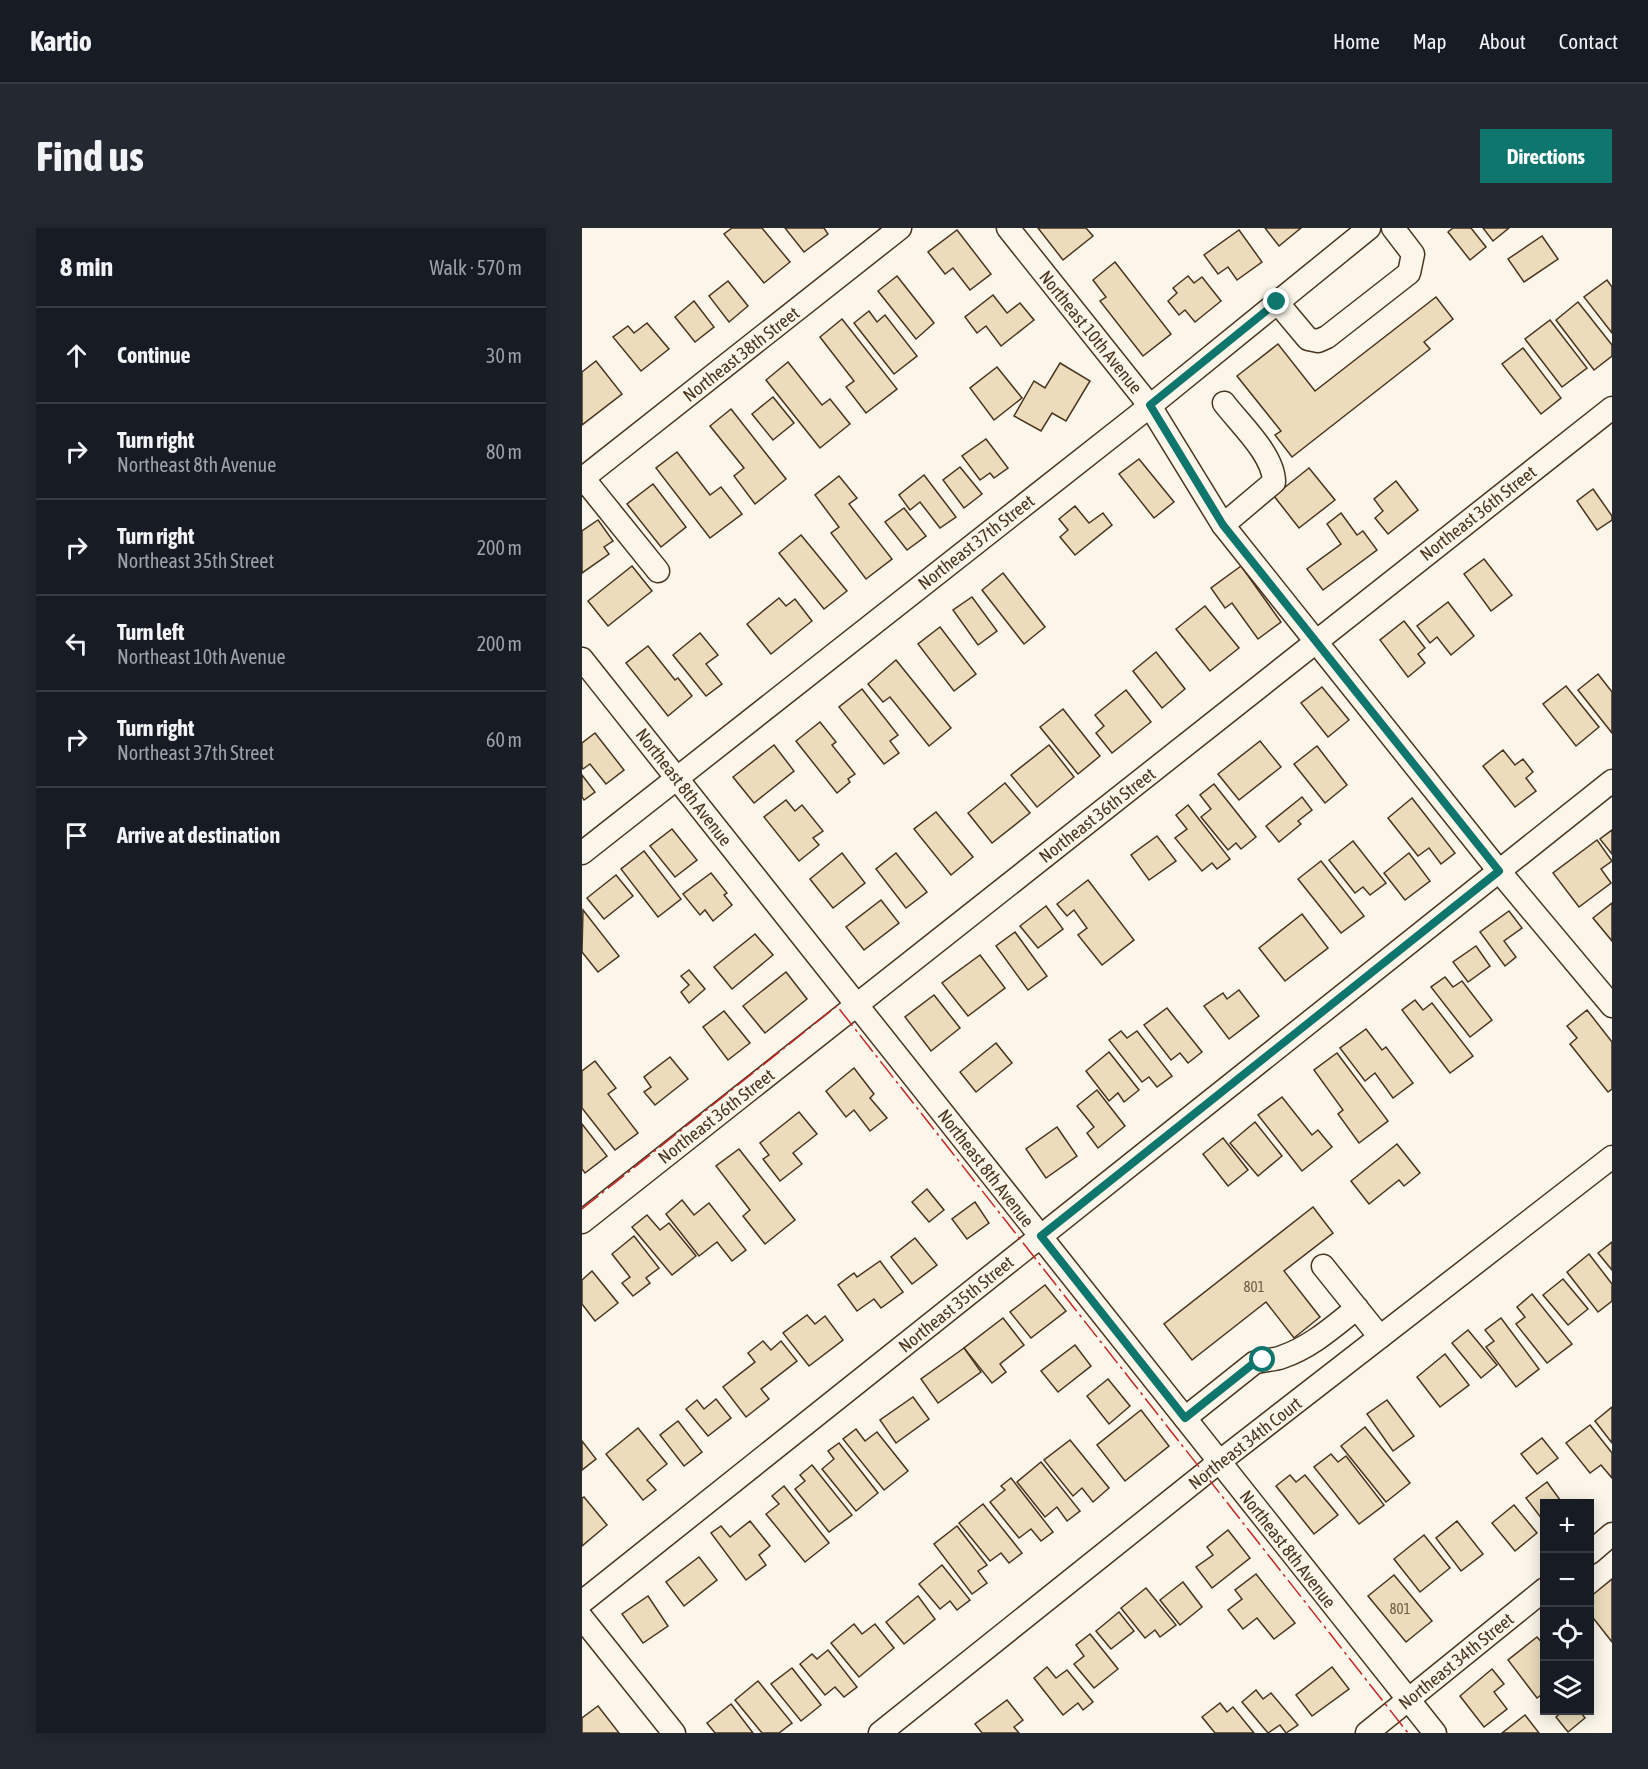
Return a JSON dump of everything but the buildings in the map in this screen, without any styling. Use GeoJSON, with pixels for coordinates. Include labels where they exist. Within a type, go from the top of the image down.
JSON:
{"type":"FeatureCollection","features":[{"type":"Feature","properties":{"kind":"street","name":"Northeast 38th Street"},"geometry":{"type":"LineString","coordinates":[[583,479],[900,228]]}},
{"type":"Feature","properties":{"kind":"street","name":"Northeast 10th Avenue"},"geometry":{"type":"LineString","coordinates":[[1008,228],[1150,405],[1223,525],[1499,871],[1612,1006]]}},
{"type":"Feature","properties":{"kind":"street","name":"Northeast 37th Street"},"geometry":{"type":"LineString","coordinates":[[582,853],[1150,405],[1369,228]]}},
{"type":"Feature","properties":{"kind":"street"},"geometry":{"type":"LineString","coordinates":[[1277,302],[1308,339],[1318,341],[1327,337],[1409,273],[1413,254],[1393,228]]}},
{"type":"Feature","properties":{"kind":"street"},"geometry":{"type":"LineString","coordinates":[[1223,525],[1274,482],[1270,461],[1224,403]]}},
{"type":"Feature","properties":{"kind":"street","name":"Northeast 36th Street"},"geometry":{"type":"LineString","coordinates":[[582,1222],[1612,408]]}},
{"type":"Feature","properties":{"kind":"street"},"geometry":{"type":"LineString","coordinates":[[583,479],[658,571]]}},
{"type":"Feature","properties":{"kind":"street","name":"Northeast 8th Avenue"},"geometry":{"type":"LineString","coordinates":[[582,659],[1435,1733]]}},
{"type":"Feature","properties":{"kind":"street","name":"Northeast 35th Street"},"geometry":{"type":"LineString","coordinates":[[582,1602],[1612,781]]}},
{"type":"Feature","properties":{"kind":"street","name":"Northeast 34th Court"},"geometry":{"type":"LineString","coordinates":[[880,1733],[1219,1462],[1612,1157]]}},
{"type":"Feature","properties":{"kind":"street"},"geometry":{"type":"LineString","coordinates":[[1323,1266],[1380,1337]]}},
{"type":"Feature","properties":{"kind":"street"},"geometry":{"type":"LineString","coordinates":[[1185,1418],[1254,1363],[1272,1360],[1302,1349],[1357,1308]]}},
{"type":"Feature","properties":{"kind":"street"},"geometry":{"type":"LineString","coordinates":[[1594,1549],[1612,1534]]}},
{"type":"Feature","properties":{"kind":"street","name":"Northeast 34th Street"},"geometry":{"type":"LineString","coordinates":[[1367,1733],[1540,1593]]}},
{"type":"Feature","properties":{"kind":"street"},"geometry":{"type":"LineString","coordinates":[[582,1618],[674,1733]]}},
{"type":"Feature","properties":{"kind":"power"},"geometry":{"type":"LineString","coordinates":[[582,1209],[837,1006],[1408,1733]]}},
{"type":"Feature","properties":{"kind":"route"},"geometry":{"type":"LineString","coordinates":[[1263,1360],[1254,1363],[1185,1418],[1041,1236],[1499,871],[1223,525],[1150,405],[1277,302]]}}]}
